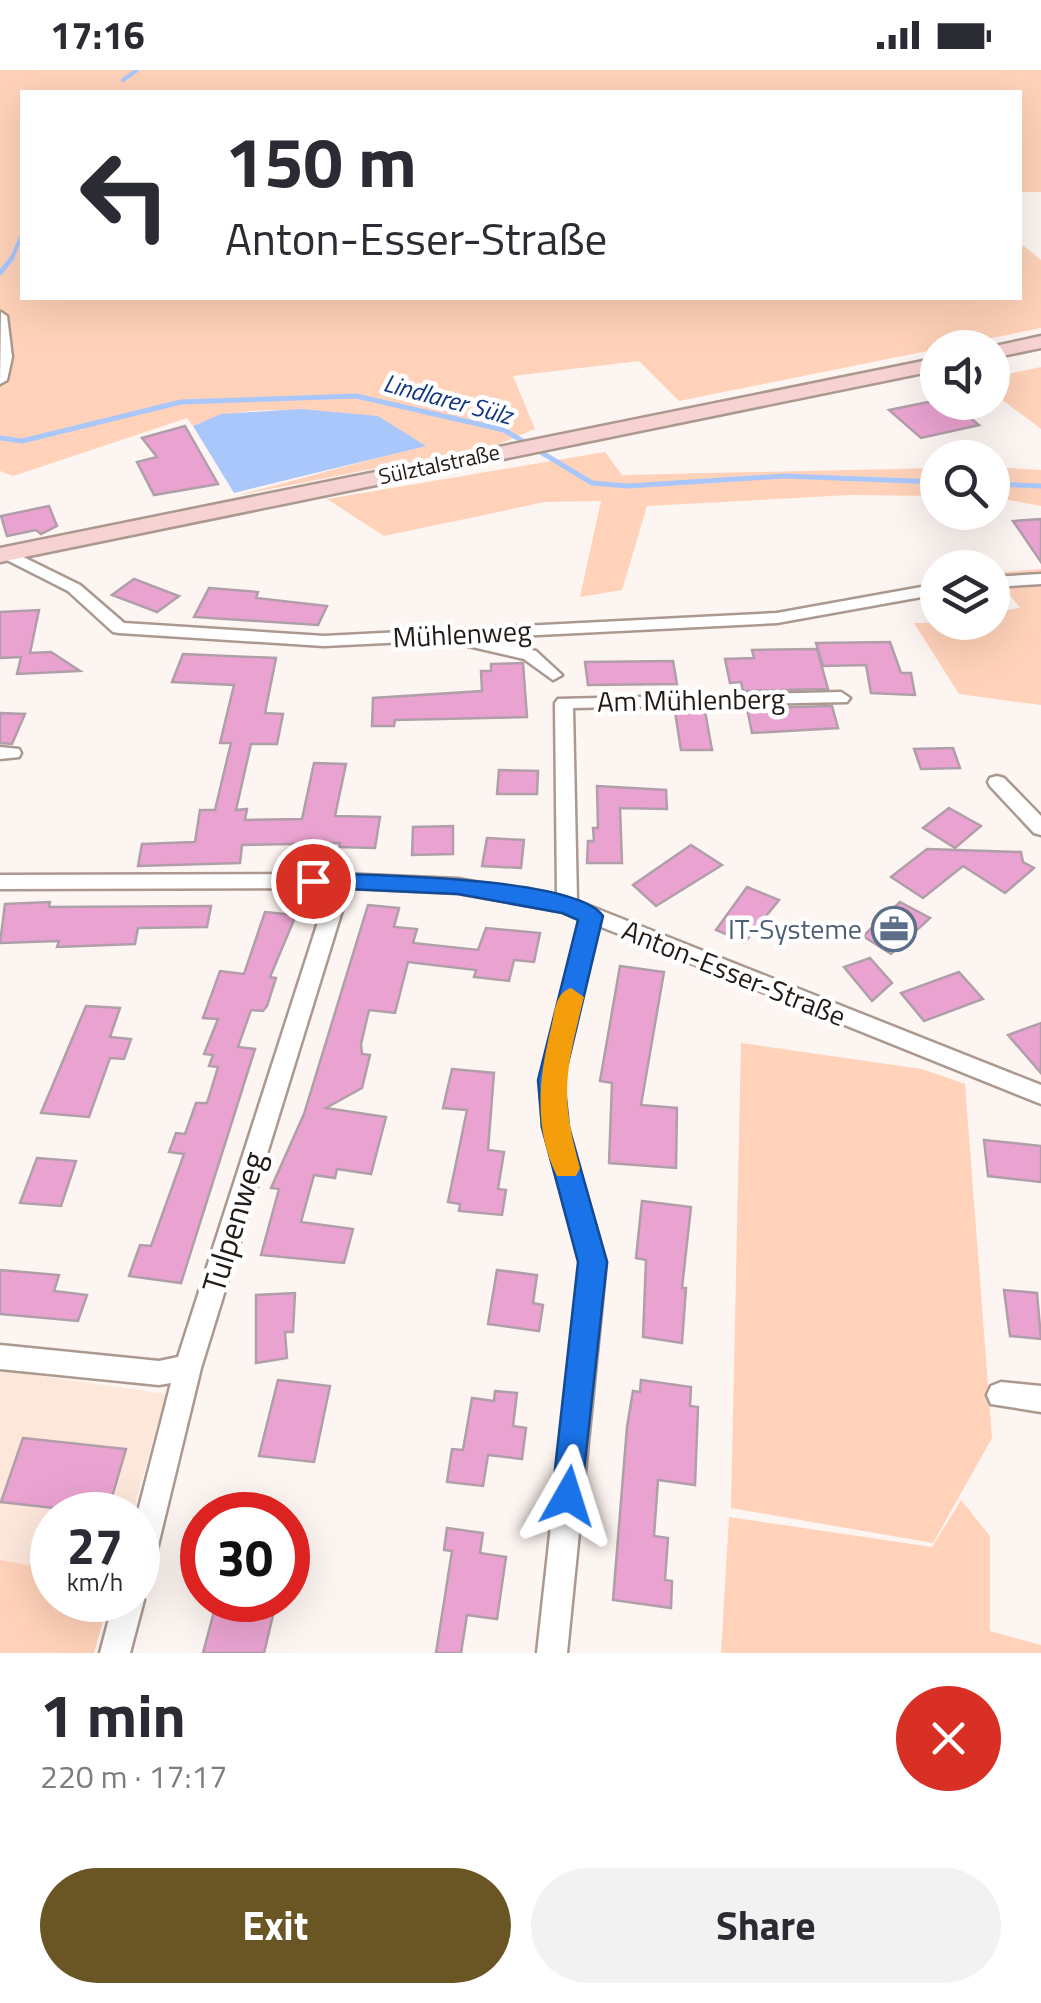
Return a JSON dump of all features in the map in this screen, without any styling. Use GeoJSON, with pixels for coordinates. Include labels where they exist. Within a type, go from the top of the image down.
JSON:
{"type":"FeatureCollection","features":[{"type":"Feature","properties":{"kind":"main road"},"geometry":{"type":"LineString","coordinates":[[1010,348],[1041,342]]}},
{"type":"Feature","properties":{"kind":"main road","name":"Sülztalstraße"},"geometry":{"type":"LineString","coordinates":[[3,554],[920,368]]}},
{"type":"Feature","properties":{"kind":"street"},"geometry":{"type":"LineString","coordinates":[[0,316],[5,357],[0,380]]}},
{"type":"Feature","properties":{"kind":"street","name":"Mühlenweg"},"geometry":{"type":"LineString","coordinates":[[3,554],[74,588],[120,628],[324,641],[777,618],[920,592]]}},
{"type":"Feature","properties":{"kind":"street"},"geometry":{"type":"LineString","coordinates":[[1010,581],[1041,579]]}},
{"type":"Feature","properties":{"kind":"street"},"geometry":{"type":"LineString","coordinates":[[431,635],[516,650],[540,662],[553,675]]}},
{"type":"Feature","properties":{"kind":"street","name":"Am Mühlenberg"},"geometry":{"type":"LineString","coordinates":[[579,910],[564,703],[841,698]]}},
{"type":"Feature","properties":{"kind":"street"},"geometry":{"type":"LineString","coordinates":[[997,782],[1041,828]]}},
{"type":"Feature","properties":{"kind":"street","name":"Anton-Esser-Straße"},"geometry":{"type":"LineString","coordinates":[[0,882],[341,881],[458,886],[579,910],[1038,1092]]}},
{"type":"Feature","properties":{"kind":"street","name":"Tulpenweg"},"geometry":{"type":"LineString","coordinates":[[157,1492],[188,1368],[341,881]]}},
{"type":"Feature","properties":{"kind":"street"},"geometry":{"type":"LineString","coordinates":[[552,1653],[593,1262],[556,1127],[551,1080],[579,910]]}},
{"type":"Feature","properties":{"kind":"street"},"geometry":{"type":"LineString","coordinates":[[0,1357],[159,1373],[188,1368]]}},
{"type":"Feature","properties":{"kind":"street"},"geometry":{"type":"LineString","coordinates":[[1001,1395],[1041,1399]]}},
{"type":"Feature","properties":{"kind":"street"},"geometry":{"type":"LineString","coordinates":[[116,1653],[124,1622]]}},
{"type":"Feature","properties":{"kind":"shaded area"},"geometry":{"type":"Polygon","coordinates":[[[0,70],[1041,70],[1041,192],[1022,192],[1022,90],[20,90],[20,300],[1022,300],[1024,246],[1041,260],[1041,328],[1010,334],[1010,330],[920,330],[920,352],[679,401],[639,361],[513,376],[535,429],[499,444],[235,496],[425,445],[309,414],[252,411],[193,426],[187,418],[13,476],[0,471],[0,70]]]}},
{"type":"Feature","properties":{"kind":"shaded area"},"geometry":{"type":"Polygon","coordinates":[[[1041,367],[1041,429],[1010,406],[1010,373],[1041,367]]]}},
{"type":"Feature","properties":{"kind":"shaded area"},"geometry":{"type":"Polygon","coordinates":[[[605,452],[622,475],[920,468],[920,496],[849,495],[647,506],[622,590],[580,597],[601,501],[545,502],[384,536],[327,499],[605,452]]]}},
{"type":"Feature","properties":{"kind":"shaded area"},"geometry":{"type":"Polygon","coordinates":[[[1010,468],[1041,470],[1041,506],[1010,500],[1010,468]]]}},
{"type":"Feature","properties":{"kind":"shaded area"},"geometry":{"type":"Polygon","coordinates":[[[1041,569],[1041,705],[959,694],[925,640],[1010,640],[1010,609],[1020,608],[1010,595],[1010,572],[1041,569]]]}},
{"type":"Feature","properties":{"kind":"shaded area"},"geometry":{"type":"Polygon","coordinates":[[[741,1043],[922,1069],[965,1084],[992,1438],[933,1543],[731,1508],[741,1043]]]}},
{"type":"Feature","properties":{"kind":"shaded area"},"geometry":{"type":"Polygon","coordinates":[[[0,1370],[166,1394],[138,1492],[30,1492],[30,1565],[0,1560],[0,1370]]]}},
{"type":"Feature","properties":{"kind":"shaded area"},"geometry":{"type":"Polygon","coordinates":[[[961,1500],[990,1536],[990,1631],[1041,1645],[1041,1653],[721,1653],[729,1517],[932,1547],[961,1500]]]}},
{"type":"Feature","properties":{"kind":"shaded area"},"geometry":{"type":"Polygon","coordinates":[[[0,1560],[30,1565],[30,1622],[103,1622],[94,1653],[0,1653],[0,1560]]]}},
{"type":"Feature","properties":{"kind":"water"},"geometry":{"type":"Polygon","coordinates":[[[301,409],[378,416],[426,446],[234,493],[193,426],[221,414],[301,409]]]}},
{"type":"Feature","properties":{"kind":"building"},"geometry":{"type":"Polygon","coordinates":[[[920,404],[920,420],[973,420],[979,425],[921,438],[889,410],[920,404]]]}},
{"type":"Feature","properties":{"kind":"building"},"geometry":{"type":"Polygon","coordinates":[[[185,426],[218,484],[154,495],[137,462],[157,457],[142,438],[185,426]]]}},
{"type":"Feature","properties":{"kind":"building"},"geometry":{"type":"Polygon","coordinates":[[[49,506],[57,526],[41,534],[36,530],[7,536],[1,516],[49,506]]]}},
{"type":"Feature","properties":{"kind":"building"},"geometry":{"type":"Polygon","coordinates":[[[1041,519],[1041,562],[1013,521],[1041,519]]]}},
{"type":"Feature","properties":{"kind":"building"},"geometry":{"type":"Polygon","coordinates":[[[134,579],[179,596],[157,612],[112,595],[134,579]]]}},
{"type":"Feature","properties":{"kind":"building"},"geometry":{"type":"Polygon","coordinates":[[[209,588],[258,592],[256,598],[327,606],[318,625],[194,617],[209,588]]]}},
{"type":"Feature","properties":{"kind":"building"},"geometry":{"type":"Polygon","coordinates":[[[39,610],[30,653],[51,652],[80,671],[17,674],[21,657],[0,658],[0,612],[39,610]]]}},
{"type":"Feature","properties":{"kind":"building"},"geometry":{"type":"Polygon","coordinates":[[[890,642],[901,673],[911,673],[915,695],[871,693],[866,665],[823,666],[816,643],[890,642]]]}},
{"type":"Feature","properties":{"kind":"building"},"geometry":{"type":"Polygon","coordinates":[[[817,649],[828,689],[743,691],[741,682],[730,683],[725,659],[754,658],[752,650],[817,649]]]}},
{"type":"Feature","properties":{"kind":"building"},"geometry":{"type":"Polygon","coordinates":[[[183,654],[276,658],[265,713],[283,714],[277,744],[251,744],[236,810],[247,809],[245,820],[302,819],[314,763],[346,764],[335,816],[380,817],[375,848],[339,847],[340,843],[242,845],[240,863],[138,866],[142,844],[195,842],[200,810],[215,810],[231,743],[220,743],[234,685],[172,682],[183,654]]]}},
{"type":"Feature","properties":{"kind":"building"},"geometry":{"type":"Polygon","coordinates":[[[673,661],[677,684],[588,685],[585,662],[673,661]]]}},
{"type":"Feature","properties":{"kind":"building"},"geometry":{"type":"Polygon","coordinates":[[[523,663],[527,717],[395,720],[394,726],[372,726],[373,698],[482,691],[481,671],[491,671],[491,664],[523,663]]]}},
{"type":"Feature","properties":{"kind":"building"},"geometry":{"type":"Polygon","coordinates":[[[832,706],[838,728],[752,733],[747,708],[832,706]]]}},
{"type":"Feature","properties":{"kind":"building"},"geometry":{"type":"Polygon","coordinates":[[[705,711],[712,750],[681,750],[675,712],[705,711]]]}},
{"type":"Feature","properties":{"kind":"building"},"geometry":{"type":"Polygon","coordinates":[[[0,713],[25,714],[12,744],[0,743],[0,713]]]}},
{"type":"Feature","properties":{"kind":"building"},"geometry":{"type":"Polygon","coordinates":[[[953,748],[960,768],[921,769],[914,749],[953,748]]]}},
{"type":"Feature","properties":{"kind":"building"},"geometry":{"type":"Polygon","coordinates":[[[499,770],[538,771],[537,794],[497,794],[499,770]]]}},
{"type":"Feature","properties":{"kind":"building"},"geometry":{"type":"Polygon","coordinates":[[[597,786],[666,790],[667,809],[620,808],[622,863],[587,863],[588,841],[594,841],[593,828],[598,828],[597,786]]]}},
{"type":"Feature","properties":{"kind":"building"},"geometry":{"type":"Polygon","coordinates":[[[949,808],[981,826],[955,848],[923,828],[949,808]]]}},
{"type":"Feature","properties":{"kind":"building"},"geometry":{"type":"Polygon","coordinates":[[[453,826],[453,854],[412,855],[413,827],[453,826]]]}},
{"type":"Feature","properties":{"kind":"building"},"geometry":{"type":"Polygon","coordinates":[[[487,838],[524,840],[521,868],[482,866],[487,838]]]}},
{"type":"Feature","properties":{"kind":"building"},"geometry":{"type":"Polygon","coordinates":[[[691,845],[722,865],[656,906],[633,885],[691,845]]]}},
{"type":"Feature","properties":{"kind":"building"},"geometry":{"type":"Polygon","coordinates":[[[927,849],[1021,852],[1023,862],[1034,868],[1005,893],[963,866],[923,898],[891,877],[927,849]]]}},
{"type":"Feature","properties":{"kind":"building"},"geometry":{"type":"Polygon","coordinates":[[[747,887],[779,900],[745,942],[716,930],[747,887]]]}},
{"type":"Feature","properties":{"kind":"building"},"geometry":{"type":"Polygon","coordinates":[[[50,902],[49,907],[211,906],[207,927],[138,928],[135,944],[57,947],[59,941],[0,943],[5,904],[50,902]]]}},
{"type":"Feature","properties":{"kind":"building","name":"IT-Systeme"},"geometry":{"type":"Polygon","coordinates":[[[900,902],[930,918],[891,954],[863,936],[900,902]]]}},
{"type":"Feature","properties":{"kind":"building"},"geometry":{"type":"Polygon","coordinates":[[[368,905],[399,908],[394,927],[417,929],[413,943],[478,950],[486,928],[540,933],[534,962],[514,960],[509,981],[474,977],[476,970],[408,962],[395,1013],[369,1010],[361,1044],[362,1054],[370,1055],[362,1088],[326,1108],[386,1117],[371,1174],[337,1169],[335,1178],[314,1175],[301,1222],[353,1229],[344,1263],[261,1255],[279,1189],[271,1188],[304,1114],[368,905]]]}},
{"type":"Feature","properties":{"kind":"building"},"geometry":{"type":"Polygon","coordinates":[[[265,912],[296,915],[270,977],[276,978],[267,1006],[263,1011],[251,1010],[238,1047],[255,1049],[181,1283],[129,1276],[140,1245],[151,1246],[184,1154],[169,1152],[176,1133],[185,1134],[196,1103],[207,1103],[218,1067],[209,1066],[213,1055],[204,1054],[218,1019],[203,1018],[220,971],[244,974],[265,912]]]}},
{"type":"Feature","properties":{"kind":"building"},"geometry":{"type":"Polygon","coordinates":[[[870,958],[892,983],[872,1001],[844,967],[870,958]]]}},
{"type":"Feature","properties":{"kind":"building"},"geometry":{"type":"Polygon","coordinates":[[[620,966],[664,972],[641,1105],[677,1108],[676,1168],[609,1163],[612,1083],[600,1081],[620,966]]]}},
{"type":"Feature","properties":{"kind":"building"},"geometry":{"type":"Polygon","coordinates":[[[959,972],[983,999],[924,1021],[901,993],[959,972]]]}},
{"type":"Feature","properties":{"kind":"building"},"geometry":{"type":"Polygon","coordinates":[[[86,1006],[120,1008],[110,1037],[131,1039],[124,1059],[110,1058],[89,1117],[41,1113],[86,1006]]]}},
{"type":"Feature","properties":{"kind":"building"},"geometry":{"type":"Polygon","coordinates":[[[1041,1023],[1041,1073],[1008,1035],[1041,1023]]]}},
{"type":"Feature","properties":{"kind":"building"},"geometry":{"type":"Polygon","coordinates":[[[452,1069],[494,1073],[488,1150],[504,1152],[498,1189],[506,1190],[502,1215],[459,1211],[460,1204],[448,1202],[467,1110],[443,1108],[452,1069]]]}},
{"type":"Feature","properties":{"kind":"building"},"geometry":{"type":"Polygon","coordinates":[[[984,1140],[1041,1146],[1041,1182],[988,1176],[984,1140]]]}},
{"type":"Feature","properties":{"kind":"building"},"geometry":{"type":"Polygon","coordinates":[[[37,1158],[76,1161],[61,1206],[20,1203],[37,1158]]]}},
{"type":"Feature","properties":{"kind":"building"},"geometry":{"type":"Polygon","coordinates":[[[642,1201],[691,1207],[682,1288],[686,1288],[682,1343],[643,1337],[646,1260],[636,1258],[642,1201]]]}},
{"type":"Feature","properties":{"kind":"building"},"geometry":{"type":"Polygon","coordinates":[[[0,1270],[59,1275],[54,1291],[87,1295],[78,1321],[0,1314],[0,1270]]]}},
{"type":"Feature","properties":{"kind":"building"},"geometry":{"type":"Polygon","coordinates":[[[497,1270],[537,1275],[533,1303],[543,1305],[539,1331],[488,1324],[497,1270]]]}},
{"type":"Feature","properties":{"kind":"building"},"geometry":{"type":"Polygon","coordinates":[[[1004,1290],[1037,1293],[1041,1339],[1010,1336],[1004,1290]]]}},
{"type":"Feature","properties":{"kind":"building"},"geometry":{"type":"Polygon","coordinates":[[[295,1293],[293,1332],[285,1332],[287,1358],[256,1363],[256,1295],[295,1293]]]}},
{"type":"Feature","properties":{"kind":"building"},"geometry":{"type":"Polygon","coordinates":[[[278,1380],[330,1386],[314,1462],[259,1456],[278,1380]]]}},
{"type":"Feature","properties":{"kind":"building"},"geometry":{"type":"Polygon","coordinates":[[[641,1380],[691,1387],[690,1406],[698,1407],[695,1485],[658,1480],[654,1536],[668,1538],[665,1580],[672,1581],[671,1608],[613,1600],[627,1427],[633,1391],[640,1392],[641,1380]]]}},
{"type":"Feature","properties":{"kind":"building"},"geometry":{"type":"Polygon","coordinates":[[[495,1391],[517,1393],[513,1426],[526,1428],[522,1459],[488,1455],[483,1486],[447,1482],[452,1449],[463,1450],[472,1398],[494,1401],[495,1391]]]}},
{"type":"Feature","properties":{"kind":"building"},"geometry":{"type":"Polygon","coordinates":[[[23,1438],[126,1449],[113,1492],[30,1492],[30,1505],[1,1502],[23,1438]]]}},
{"type":"Feature","properties":{"kind":"building"},"geometry":{"type":"Polygon","coordinates":[[[447,1528],[483,1533],[480,1553],[506,1557],[497,1619],[467,1615],[461,1653],[436,1653],[452,1551],[444,1550],[447,1528]]]}},
{"type":"Feature","properties":{"kind":"building"},"geometry":{"type":"Polygon","coordinates":[[[211,1622],[271,1622],[264,1653],[203,1653],[211,1622]]]}},
{"type":"Feature","properties":{"kind":"waterway"},"geometry":{"type":"LineString","coordinates":[[123,80],[137,70]]}},
{"type":"Feature","properties":{"kind":"waterway"},"geometry":{"type":"LineString","coordinates":[[12,258],[20,240]]}},
{"type":"Feature","properties":{"kind":"waterway"},"geometry":{"type":"LineString","coordinates":[[0,273],[12,258]]}},
{"type":"Feature","properties":{"kind":"waterway","name":"Lindlarer Sülz"},"geometry":{"type":"LineString","coordinates":[[0,438],[22,441],[181,402],[356,396],[504,430],[592,483],[628,486],[784,476],[920,481]]}},
{"type":"Feature","properties":{"kind":"waterway","name":"Lindlarer Sülz"},"geometry":{"type":"LineString","coordinates":[[1010,485],[1041,486]]}},
{"type":"Feature","properties":{"kind":"slow traffic"},"geometry":{"type":"LineString","coordinates":[[567,1168],[556,1127],[551,1080],[571,997]]}},
{"type":"Feature","properties":{"kind":"place","name":"IT-Systeme"},"geometry":{"type":"Point","coordinates":[894,929]}},
{"type":"Feature","properties":{"kind":"route"},"geometry":{"type":"LineString","coordinates":[[313,881],[458,886],[567,905],[591,916],[551,1080],[556,1127],[593,1262],[568,1496]]}}]}
